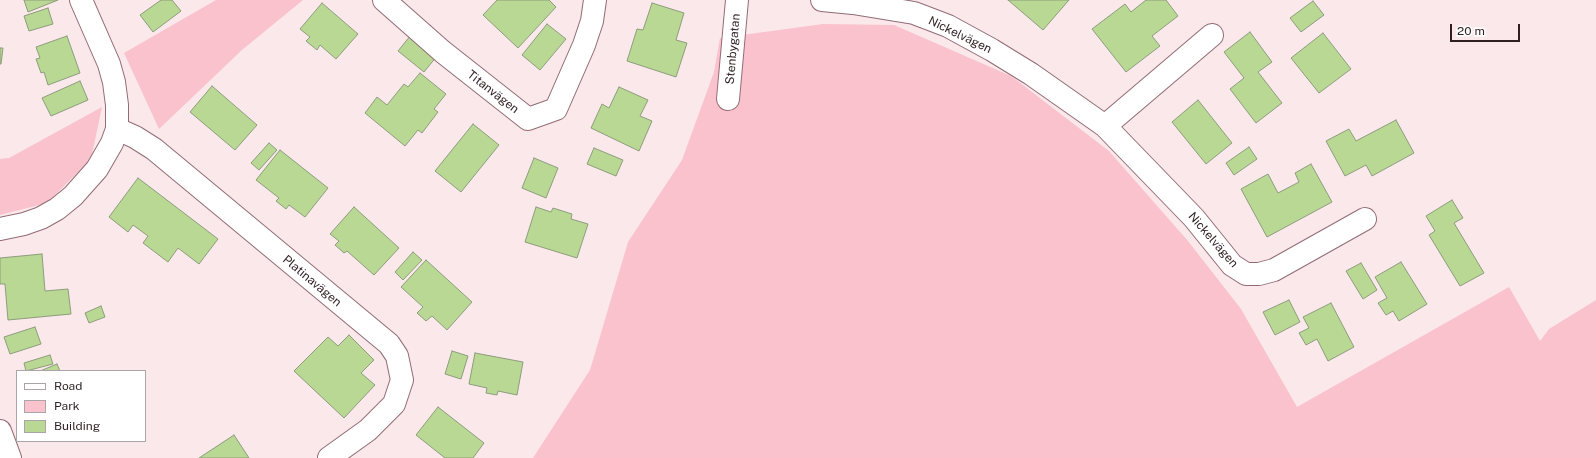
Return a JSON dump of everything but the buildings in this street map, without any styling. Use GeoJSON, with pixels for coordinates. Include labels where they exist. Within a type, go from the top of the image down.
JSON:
{"type":"FeatureCollection","features":[{"type":"Feature","properties":{"kind":"street"},"geometry":{"type":"LineString","coordinates":[[0,229],[24,224],[40,218],[57,209],[73,196],[97,169],[112,143],[117,129],[117,106],[114,82],[109,64],[81,0]]}},
{"type":"Feature","properties":{"kind":"street","name":"Titanvägen"},"geometry":{"type":"LineString","coordinates":[[384,0],[443,52],[528,119],[556,109],[584,45],[592,21],[596,0]]}},
{"type":"Feature","properties":{"kind":"street","name":"Stenbygatan"},"geometry":{"type":"LineString","coordinates":[[728,98],[737,0]]}},
{"type":"Feature","properties":{"kind":"street","name":"Nickelvägen"},"geometry":{"type":"LineString","coordinates":[[822,0],[920,6],[948,26],[992,50],[1031,74],[1105,126],[1194,218],[1232,264],[1246,274],[1259,274],[1274,270],[1365,219]]}},
{"type":"Feature","properties":{"kind":"street"},"geometry":{"type":"LineString","coordinates":[[1105,126],[1212,35]]}},
{"type":"Feature","properties":{"kind":"street","name":"Platinavägen"},"geometry":{"type":"LineString","coordinates":[[117,129],[135,136],[154,149],[389,344],[397,356],[402,380],[394,404],[368,430],[329,458]]}},
{"type":"Feature","properties":{"kind":"street"},"geometry":{"type":"LineString","coordinates":[[0,431],[10,458]]}},
{"type":"Feature","properties":{"kind":"green space"},"geometry":{"type":"Polygon","coordinates":[[[216,0],[303,0],[242,50],[159,129],[124,53],[216,0]]]}},
{"type":"Feature","properties":{"kind":"green space"},"geometry":{"type":"Polygon","coordinates":[[[823,24],[894,25],[1011,76],[1109,151],[1188,241],[1241,309],[1297,407],[1509,287],[1540,341],[1549,329],[1596,300],[1596,458],[533,458],[590,370],[628,242],[682,160],[714,72],[720,38],[823,24]]]}},
{"type":"Feature","properties":{"kind":"green space"},"geometry":{"type":"Polygon","coordinates":[[[102,107],[91,159],[47,203],[0,215],[0,159],[9,158],[102,107]]]}}]}
